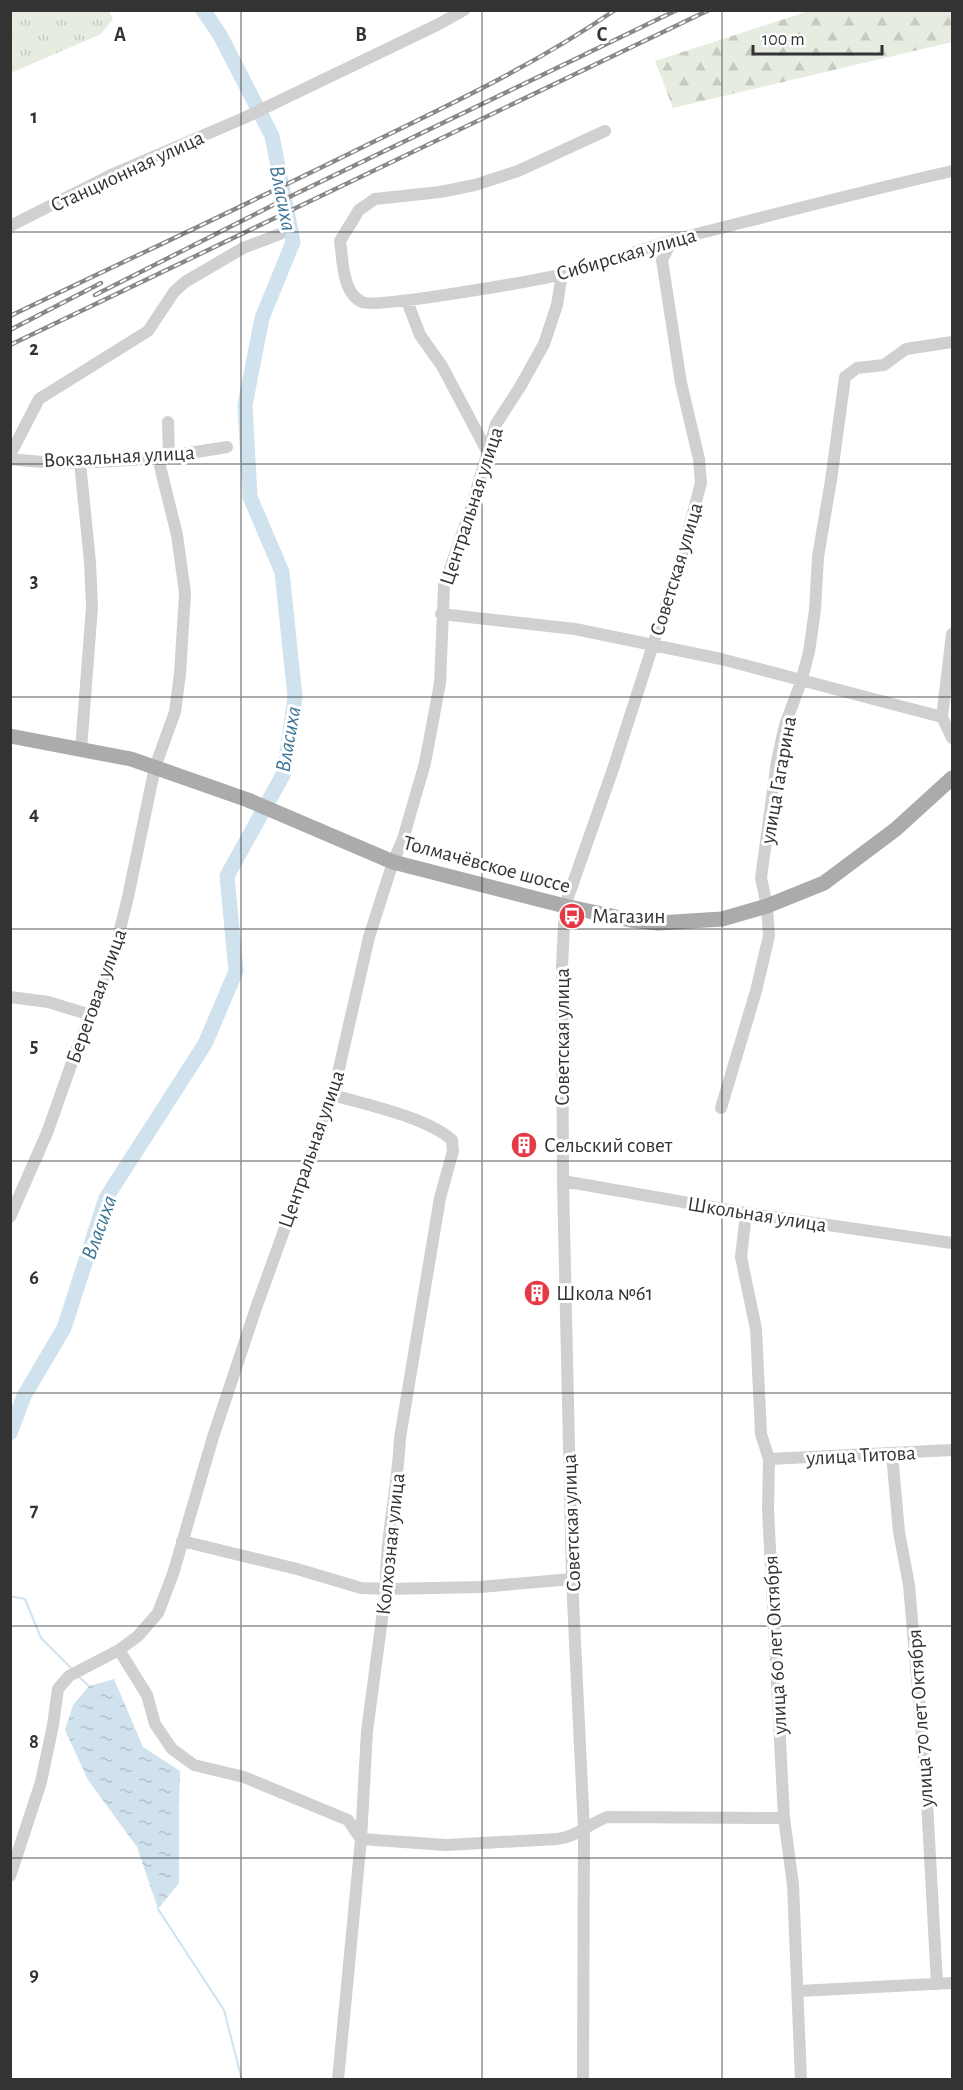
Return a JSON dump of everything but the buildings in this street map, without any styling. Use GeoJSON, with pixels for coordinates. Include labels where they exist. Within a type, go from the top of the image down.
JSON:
{"type":"FeatureCollection","features":[{"type":"Feature","properties":{"kind":"main road","name":"Толмачёвское шоссе"},"geometry":{"type":"LineString","coordinates":[[11,738],[131,759],[248,800],[393,862],[565,906],[630,920],[658,923],[722,919],[767,906],[824,883],[896,829],[952,778]]}},
{"type":"Feature","properties":{"kind":"street","name":"Станционная улица"},"geometry":{"type":"LineString","coordinates":[[10,226],[111,175],[244,118],[464,10]]}},
{"type":"Feature","properties":{"kind":"street","name":"Сибирская улица"},"geometry":{"type":"LineString","coordinates":[[605,130],[518,171],[475,185],[440,192],[375,199],[359,210],[340,241],[346,280],[354,297],[364,304],[407,301],[562,274],[675,240],[867,190],[952,171]]}},
{"type":"Feature","properties":{"kind":"street"},"geometry":{"type":"LineString","coordinates":[[10,457],[39,399],[148,331],[174,292],[185,282],[243,249],[280,234]]}},
{"type":"Feature","properties":{"kind":"street","name":"Советская улица"},"geometry":{"type":"LineString","coordinates":[[583,2079],[584,1829],[572,1579],[563,1181],[562,966],[565,906],[653,645],[680,561],[701,483],[699,459],[681,383],[662,260],[675,240]]}},
{"type":"Feature","properties":{"kind":"street","name":"Центральная улица"},"geometry":{"type":"LineString","coordinates":[[10,1876],[41,1782],[58,1689],[69,1676],[119,1650],[138,1636],[158,1613],[173,1574],[213,1437],[256,1308],[333,1095],[369,937],[393,862],[403,839],[425,764],[440,683],[441,614],[444,586],[472,505],[496,424],[544,344],[557,305],[562,274]]}},
{"type":"Feature","properties":{"kind":"street"},"geometry":{"type":"LineString","coordinates":[[407,301],[420,335],[442,366],[488,451]]}},
{"type":"Feature","properties":{"kind":"street","name":"улица Гагарина"},"geometry":{"type":"LineString","coordinates":[[721,1108],[756,991],[769,936],[767,906],[761,878],[777,761],[785,726],[809,652],[815,610],[818,557],[845,377],[856,368],[884,365],[906,349],[952,342]]}},
{"type":"Feature","properties":{"kind":"street","name":"Береговая улица"},"geometry":{"type":"LineString","coordinates":[[10,1217],[47,1133],[114,952],[155,767],[175,712],[180,674],[185,593],[164,457],[168,422]]}},
{"type":"Feature","properties":{"kind":"street","name":"Вокзальная улица"},"geometry":{"type":"LineString","coordinates":[[10,457],[41,462],[80,463],[164,457],[227,447]]}},
{"type":"Feature","properties":{"kind":"street"},"geometry":{"type":"LineString","coordinates":[[80,463],[92,607],[81,749]]}},
{"type":"Feature","properties":{"kind":"street"},"geometry":{"type":"LineString","coordinates":[[441,614],[575,629],[653,645],[721,659],[801,682],[942,717]]}},
{"type":"Feature","properties":{"kind":"street"},"geometry":{"type":"LineString","coordinates":[[952,634],[942,717],[952,738]]}},
{"type":"Feature","properties":{"kind":"street"},"geometry":{"type":"LineString","coordinates":[[10,997],[48,1002],[91,1015]]}},
{"type":"Feature","properties":{"kind":"street","name":"Колхозная улица"},"geometry":{"type":"LineString","coordinates":[[333,1095],[404,1116],[442,1131],[452,1140],[453,1151],[438,1209],[402,1426],[399,1473],[386,1568],[386,1589],[367,1731],[361,1839],[338,2079]]}},
{"type":"Feature","properties":{"kind":"street","name":"Школьная улица"},"geometry":{"type":"LineString","coordinates":[[563,1181],[746,1213],[952,1243]]}},
{"type":"Feature","properties":{"kind":"street","name":"улица 60 лет Октября"},"geometry":{"type":"LineString","coordinates":[[746,1213],[741,1257],[756,1329],[761,1434],[769,1459],[768,1510],[784,1818],[793,1885],[801,2079]]}},
{"type":"Feature","properties":{"kind":"street","name":"улица Титова"},"geometry":{"type":"LineString","coordinates":[[769,1459],[952,1450]]}},
{"type":"Feature","properties":{"kind":"street","name":"улица 70 лет Октября"},"geometry":{"type":"LineString","coordinates":[[892,1454],[899,1532],[910,1597],[926,1784],[938,1984]]}},
{"type":"Feature","properties":{"kind":"street"},"geometry":{"type":"LineString","coordinates":[[182,1541],[297,1569],[361,1588],[480,1587],[572,1579]]}},
{"type":"Feature","properties":{"kind":"street"},"geometry":{"type":"LineString","coordinates":[[119,1650],[147,1695],[155,1724],[172,1749],[194,1765],[244,1778],[348,1820],[361,1839],[446,1845],[570,1838],[595,1822],[608,1817],[784,1818]]}},
{"type":"Feature","properties":{"kind":"street"},"geometry":{"type":"LineString","coordinates":[[799,1991],[952,1983]]}},
{"type":"Feature","properties":{"kind":"green space"},"geometry":{"type":"Polygon","coordinates":[[[11,10],[109,11],[113,19],[101,34],[11,73],[11,10]]]}},
{"type":"Feature","properties":{"kind":"green space"},"geometry":{"type":"Polygon","coordinates":[[[809,11],[952,11],[952,42],[673,108],[655,61],[809,11]]]}},
{"type":"Feature","properties":{"kind":"water"},"geometry":{"type":"Polygon","coordinates":[[[114,1679],[143,1747],[180,1771],[179,1883],[158,1909],[137,1847],[88,1780],[65,1730],[73,1705],[89,1686],[114,1679]]]}},
{"type":"Feature","properties":{"kind":"waterway","name":"Власиха"},"geometry":{"type":"LineString","coordinates":[[10,1433],[24,1396],[64,1328],[106,1198],[205,1044],[236,971],[227,876],[284,773],[295,697],[282,572],[250,497],[245,405],[262,318],[293,242],[272,136],[220,35],[203,10]]}},
{"type":"Feature","properties":{"kind":"waterway"},"geometry":{"type":"LineString","coordinates":[[10,1596],[25,1599],[41,1638],[72,1669]]}},
{"type":"Feature","properties":{"kind":"waterway"},"geometry":{"type":"LineString","coordinates":[[78,1676],[89,1686]]}},
{"type":"Feature","properties":{"kind":"waterway"},"geometry":{"type":"LineString","coordinates":[[158,1909],[224,2010],[242,2080]]}},
{"type":"Feature","properties":{"kind":"railway"},"geometry":{"type":"LineString","coordinates":[[10,316],[465,97],[526,65],[615,10]]}},
{"type":"Feature","properties":{"kind":"railway"},"geometry":{"type":"LineString","coordinates":[[95,295],[285,199],[677,10]]}},
{"type":"Feature","properties":{"kind":"railway"},"geometry":{"type":"LineString","coordinates":[[10,345],[709,10]]}},
{"type":"Feature","properties":{"kind":"railway"},"geometry":{"type":"LineString","coordinates":[[10,330],[101,283]]}},
{"type":"Feature","properties":{"kind":"place","name":"Магазин"},"geometry":{"type":"Point","coordinates":[572,916]}},
{"type":"Feature","properties":{"kind":"place","name":"Сельский совет"},"geometry":{"type":"Point","coordinates":[524,1145]}},
{"type":"Feature","properties":{"kind":"place","name":"Школа №61"},"geometry":{"type":"Point","coordinates":[537,1293]}}]}
